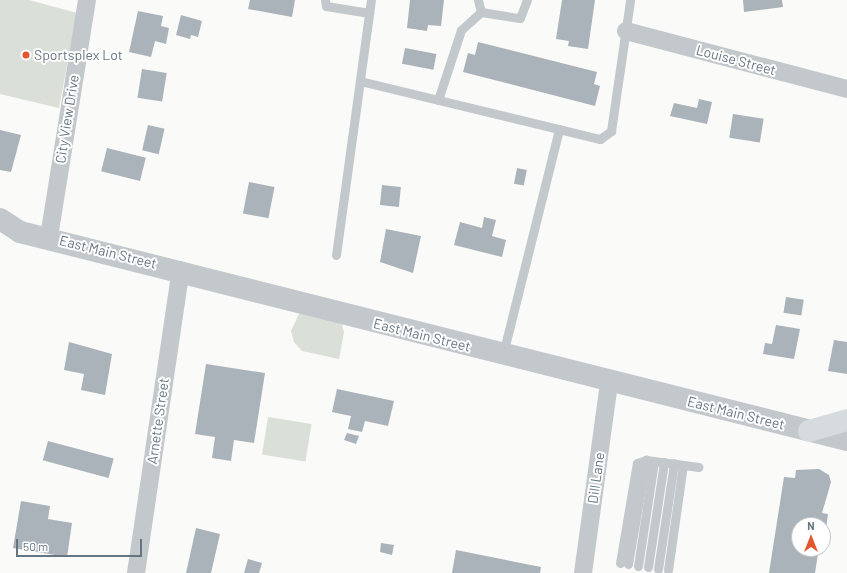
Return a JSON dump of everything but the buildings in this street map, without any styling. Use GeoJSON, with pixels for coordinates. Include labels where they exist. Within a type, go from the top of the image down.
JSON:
{"type":"FeatureCollection","features":[{"type":"Feature","properties":{"kind":"main road"},"geometry":{"type":"LineString","coordinates":[[809,431],[847,420]]}},
{"type":"Feature","properties":{"kind":"street","name":"City View Drive"},"geometry":{"type":"LineString","coordinates":[[49,237],[87,0]]}},
{"type":"Feature","properties":{"kind":"street","name":"Louise Street"},"geometry":{"type":"LineString","coordinates":[[626,31],[847,88]]}},
{"type":"Feature","properties":{"kind":"street","name":"East Main Street"},"geometry":{"type":"LineString","coordinates":[[0,219],[10,233],[49,237],[181,270],[609,383],[847,440]]}},
{"type":"Feature","properties":{"kind":"street","name":"Arnette Street"},"geometry":{"type":"LineString","coordinates":[[136,573],[181,270]]}},
{"type":"Feature","properties":{"kind":"street","name":"Dill Lane"},"geometry":{"type":"LineString","coordinates":[[583,573],[609,383]]}},
{"type":"Feature","properties":{"kind":"lane"},"geometry":{"type":"LineString","coordinates":[[325,0],[326,6],[369,13]]}},
{"type":"Feature","properties":{"kind":"lane"},"geometry":{"type":"LineString","coordinates":[[336,255],[371,0]]}},
{"type":"Feature","properties":{"kind":"lane"},"geometry":{"type":"LineString","coordinates":[[478,0],[481,12]]}},
{"type":"Feature","properties":{"kind":"lane"},"geometry":{"type":"LineString","coordinates":[[481,12],[520,18],[527,0]]}},
{"type":"Feature","properties":{"kind":"lane"},"geometry":{"type":"LineString","coordinates":[[360,82],[600,139],[610,131],[630,0]]}},
{"type":"Feature","properties":{"kind":"lane"},"geometry":{"type":"LineString","coordinates":[[438,100],[461,30],[481,12]]}},
{"type":"Feature","properties":{"kind":"lane"},"geometry":{"type":"LineString","coordinates":[[503,355],[560,129]]}},
{"type":"Feature","properties":{"kind":"lane"},"geometry":{"type":"LineString","coordinates":[[638,566],[650,460]]}},
{"type":"Feature","properties":{"kind":"lane"},"geometry":{"type":"LineString","coordinates":[[624,563],[637,463],[650,460],[699,467]]}},
{"type":"Feature","properties":{"kind":"lane"},"geometry":{"type":"LineString","coordinates":[[648,567],[664,462]]}},
{"type":"Feature","properties":{"kind":"lane"},"geometry":{"type":"LineString","coordinates":[[663,570],[679,464]]}},
{"type":"Feature","properties":{"kind":"shaded area","name":"Sportsplex Lot"},"geometry":{"type":"Polygon","coordinates":[[[0,0],[29,0],[77,13],[59,108],[0,94],[0,0]]]}},
{"type":"Feature","properties":{"kind":"shaded area"},"geometry":{"type":"Polygon","coordinates":[[[300,312],[341,321],[344,332],[339,359],[302,351],[294,342],[291,331],[300,312]]]}},
{"type":"Feature","properties":{"kind":"shaded area"},"geometry":{"type":"Polygon","coordinates":[[[268,417],[311,424],[306,461],[262,455],[268,417]]]}},
{"type":"Feature","properties":{"kind":"place","name":"Sportsplex Lot"},"geometry":{"type":"Point","coordinates":[26,55]}}]}
